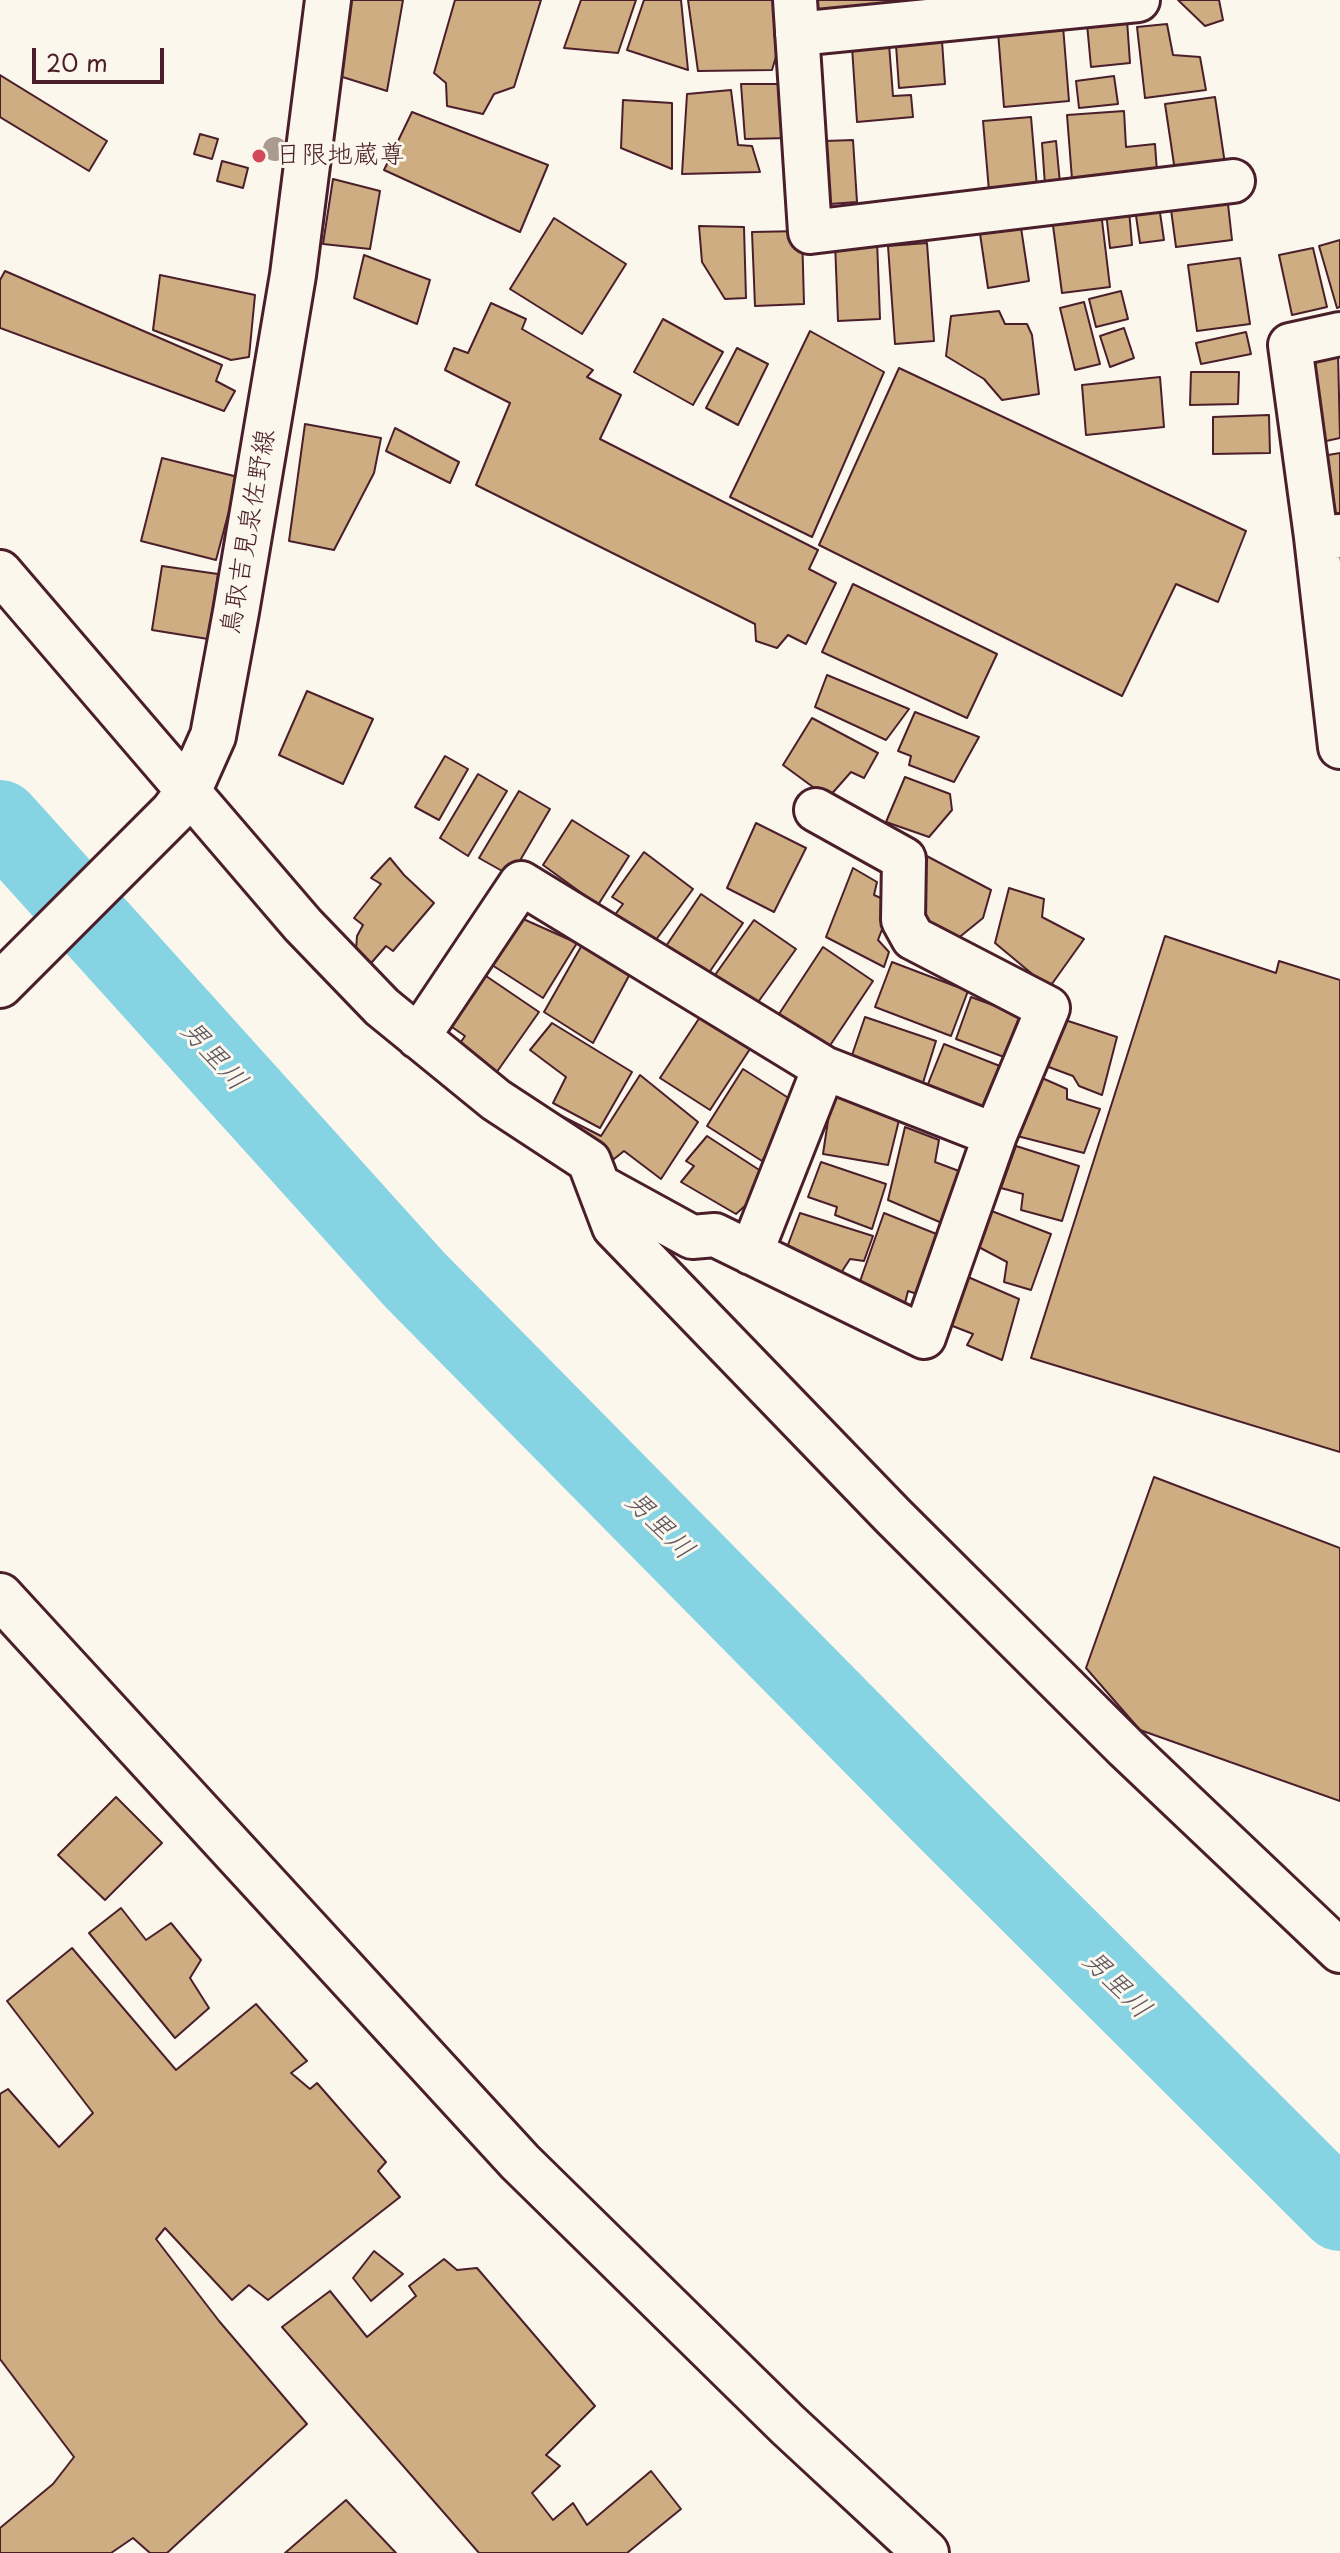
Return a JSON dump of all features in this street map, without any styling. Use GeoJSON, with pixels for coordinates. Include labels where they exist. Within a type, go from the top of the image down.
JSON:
{"type":"FeatureCollection","features":[{"type":"Feature","properties":{"kind":"street","name":"鳥取吉見泉佐野線"},"geometry":{"type":"LineString","coordinates":[[0,985],[181,802],[213,736],[293,275],[328,0]]}},
{"type":"Feature","properties":{"kind":"street"},"geometry":{"type":"LineString","coordinates":[[1138,0],[796,17],[810,232],[1233,181]]}},
{"type":"Feature","properties":{"kind":"street"},"geometry":{"type":"LineString","coordinates":[[1340,334],[1290,345],[1328,537],[1340,747]]}},
{"type":"Feature","properties":{"kind":"street"},"geometry":{"type":"LineString","coordinates":[[0,572],[181,802],[382,1007],[496,1100],[589,1161],[614,1227],[882,1505],[1125,1747],[1340,1951]]}},
{"type":"Feature","properties":{"kind":"street"},"geometry":{"type":"LineString","coordinates":[[599,1186],[692,1237],[715,1235],[924,1337],[995,1135],[1048,1008],[913,938],[903,920],[904,859],[816,810]]}},
{"type":"Feature","properties":{"kind":"street"},"geometry":{"type":"LineString","coordinates":[[418,1037],[521,883],[824,1068],[995,1135]]}},
{"type":"Feature","properties":{"kind":"street"},"geometry":{"type":"LineString","coordinates":[[751,1253],[824,1068]]}},
{"type":"Feature","properties":{"kind":"street"},"geometry":{"type":"LineString","coordinates":[[0,1596],[520,2162],[777,2414],[926,2553]]}},
{"type":"Feature","properties":{"kind":"building"},"geometry":{"type":"Polygon","coordinates":[[[346,0],[403,0],[387,91],[333,74],[346,0]]]}},
{"type":"Feature","properties":{"kind":"building"},"geometry":{"type":"Polygon","coordinates":[[[455,0],[541,0],[514,87],[494,94],[483,114],[447,106],[446,83],[434,73],[455,0]]]}},
{"type":"Feature","properties":{"kind":"building"},"geometry":{"type":"Polygon","coordinates":[[[581,0],[636,0],[618,53],[564,48],[581,0]]]}},
{"type":"Feature","properties":{"kind":"building"},"geometry":{"type":"Polygon","coordinates":[[[644,0],[681,0],[688,70],[627,50],[644,0]]]}},
{"type":"Feature","properties":{"kind":"building"},"geometry":{"type":"Polygon","coordinates":[[[688,0],[775,0],[781,40],[772,70],[698,71],[688,0]]]}},
{"type":"Feature","properties":{"kind":"building"},"geometry":{"type":"Polygon","coordinates":[[[815,0],[919,0],[920,10],[817,19],[815,0]]]}},
{"type":"Feature","properties":{"kind":"building"},"geometry":{"type":"Polygon","coordinates":[[[1178,0],[1219,0],[1223,20],[1205,26],[1178,0]]]}},
{"type":"Feature","properties":{"kind":"building"},"geometry":{"type":"Polygon","coordinates":[[[1127,20],[1130,63],[1091,67],[1087,24],[1127,20]]]}},
{"type":"Feature","properties":{"kind":"building"},"geometry":{"type":"Polygon","coordinates":[[[1167,24],[1173,55],[1200,57],[1206,90],[1145,98],[1137,27],[1167,24]]]}},
{"type":"Feature","properties":{"kind":"building"},"geometry":{"type":"Polygon","coordinates":[[[1063,26],[1069,101],[1004,107],[998,32],[1063,26]]]}},
{"type":"Feature","properties":{"kind":"building"},"geometry":{"type":"Polygon","coordinates":[[[942,41],[945,84],[899,88],[896,45],[942,41]]]}},
{"type":"Feature","properties":{"kind":"building"},"geometry":{"type":"Polygon","coordinates":[[[889,44],[893,96],[911,95],[913,117],[857,122],[852,47],[889,44]]]}},
{"type":"Feature","properties":{"kind":"building"},"geometry":{"type":"Polygon","coordinates":[[[0,75],[107,141],[89,171],[0,117],[0,75]]]}},
{"type":"Feature","properties":{"kind":"building"},"geometry":{"type":"Polygon","coordinates":[[[1114,76],[1118,104],[1079,108],[1076,81],[1114,76]]]}},
{"type":"Feature","properties":{"kind":"building"},"geometry":{"type":"Polygon","coordinates":[[[741,84],[786,84],[789,138],[745,139],[741,84]]]}},
{"type":"Feature","properties":{"kind":"building"},"geometry":{"type":"Polygon","coordinates":[[[731,90],[738,145],[752,146],[760,172],[682,174],[687,94],[731,90]]]}},
{"type":"Feature","properties":{"kind":"building"},"geometry":{"type":"Polygon","coordinates":[[[1215,97],[1225,164],[1175,171],[1165,104],[1215,97]]]}},
{"type":"Feature","properties":{"kind":"building"},"geometry":{"type":"Polygon","coordinates":[[[623,100],[672,103],[672,169],[621,148],[623,100]]]}},
{"type":"Feature","properties":{"kind":"building"},"geometry":{"type":"Polygon","coordinates":[[[1124,111],[1126,147],[1155,144],[1157,172],[1072,179],[1067,115],[1124,111]]]}},
{"type":"Feature","properties":{"kind":"building"},"geometry":{"type":"Polygon","coordinates":[[[412,112],[548,165],[520,232],[384,170],[412,112]]]}},
{"type":"Feature","properties":{"kind":"building"},"geometry":{"type":"Polygon","coordinates":[[[1031,117],[1037,187],[989,191],[983,121],[1031,117]]]}},
{"type":"Feature","properties":{"kind":"building"},"geometry":{"type":"Polygon","coordinates":[[[200,134],[218,139],[212,159],[194,154],[200,134]]]}},
{"type":"Feature","properties":{"kind":"building"},"geometry":{"type":"Polygon","coordinates":[[[853,140],[857,202],[830,204],[825,141],[853,140]]]}},
{"type":"Feature","properties":{"kind":"building"},"geometry":{"type":"Polygon","coordinates":[[[1056,141],[1060,183],[1045,185],[1042,143],[1056,141]]]}},
{"type":"Feature","properties":{"kind":"building"},"geometry":{"type":"Polygon","coordinates":[[[222,161],[248,168],[243,188],[217,181],[222,161]]]}},
{"type":"Feature","properties":{"kind":"building"},"geometry":{"type":"Polygon","coordinates":[[[333,179],[380,191],[370,249],[323,244],[333,179]]]}},
{"type":"Feature","properties":{"kind":"building"},"geometry":{"type":"Polygon","coordinates":[[[1227,195],[1232,240],[1176,247],[1170,202],[1227,195]]]}},
{"type":"Feature","properties":{"kind":"building"},"geometry":{"type":"Polygon","coordinates":[[[1159,206],[1164,240],[1140,243],[1135,209],[1159,206]]]}},
{"type":"Feature","properties":{"kind":"building"},"geometry":{"type":"Polygon","coordinates":[[[1129,210],[1132,245],[1110,248],[1106,212],[1129,210]]]}},
{"type":"Feature","properties":{"kind":"building"},"geometry":{"type":"Polygon","coordinates":[[[1101,212],[1110,287],[1062,293],[1052,218],[1101,212]]]}},
{"type":"Feature","properties":{"kind":"building"},"geometry":{"type":"Polygon","coordinates":[[[554,218],[626,264],[582,334],[510,289],[554,218]]]}},
{"type":"Feature","properties":{"kind":"building"},"geometry":{"type":"Polygon","coordinates":[[[1020,221],[1029,281],[988,288],[979,227],[1020,221]]]}},
{"type":"Feature","properties":{"kind":"building"},"geometry":{"type":"Polygon","coordinates":[[[699,226],[744,227],[746,298],[725,299],[702,262],[699,226]]]}},
{"type":"Feature","properties":{"kind":"building"},"geometry":{"type":"Polygon","coordinates":[[[802,231],[804,304],[755,306],[752,232],[802,231]]]}},
{"type":"Feature","properties":{"kind":"building"},"geometry":{"type":"Polygon","coordinates":[[[877,240],[880,319],[838,321],[835,242],[877,240]]]}},
{"type":"Feature","properties":{"kind":"building"},"geometry":{"type":"Polygon","coordinates":[[[1340,240],[1340,307],[1337,308],[1319,246],[1340,240]]]}},
{"type":"Feature","properties":{"kind":"building"},"geometry":{"type":"Polygon","coordinates":[[[927,243],[934,341],[895,344],[888,246],[927,243]]]}},
{"type":"Feature","properties":{"kind":"building"},"geometry":{"type":"Polygon","coordinates":[[[1313,248],[1327,307],[1292,315],[1279,255],[1313,248]]]}},
{"type":"Feature","properties":{"kind":"building"},"geometry":{"type":"Polygon","coordinates":[[[364,255],[430,280],[417,324],[354,298],[364,255]]]}},
{"type":"Feature","properties":{"kind":"building"},"geometry":{"type":"Polygon","coordinates":[[[1240,258],[1250,324],[1197,331],[1188,265],[1240,258]]]}},
{"type":"Feature","properties":{"kind":"building"},"geometry":{"type":"Polygon","coordinates":[[[5,271],[222,365],[216,381],[235,391],[224,411],[0,328],[0,280],[5,271]]]}},
{"type":"Feature","properties":{"kind":"building"},"geometry":{"type":"Polygon","coordinates":[[[160,275],[255,295],[249,357],[231,360],[153,330],[160,275]]]}},
{"type":"Feature","properties":{"kind":"building"},"geometry":{"type":"Polygon","coordinates":[[[1121,291],[1128,319],[1096,327],[1089,299],[1121,291]]]}},
{"type":"Feature","properties":{"kind":"building"},"geometry":{"type":"Polygon","coordinates":[[[1084,302],[1100,364],[1075,370],[1060,308],[1084,302]]]}},
{"type":"Feature","properties":{"kind":"building"},"geometry":{"type":"Polygon","coordinates":[[[491,303],[526,319],[522,329],[593,370],[587,377],[621,395],[600,439],[818,550],[809,569],[836,583],[806,644],[788,635],[777,648],[756,641],[755,624],[476,485],[510,403],[445,370],[454,348],[468,353],[491,303]]]}},
{"type":"Feature","properties":{"kind":"building"},"geometry":{"type":"Polygon","coordinates":[[[999,311],[1005,324],[1027,324],[1032,335],[1039,394],[1002,400],[984,379],[946,356],[951,316],[999,311]]]}},
{"type":"Feature","properties":{"kind":"building"},"geometry":{"type":"Polygon","coordinates":[[[663,319],[723,352],[693,405],[634,372],[663,319]]]}},
{"type":"Feature","properties":{"kind":"building"},"geometry":{"type":"Polygon","coordinates":[[[1124,328],[1134,358],[1110,367],[1100,336],[1124,328]]]}},
{"type":"Feature","properties":{"kind":"building"},"geometry":{"type":"Polygon","coordinates":[[[810,331],[884,372],[812,537],[730,497],[810,331]]]}},
{"type":"Feature","properties":{"kind":"building"},"geometry":{"type":"Polygon","coordinates":[[[1246,332],[1251,354],[1201,364],[1196,343],[1246,332]]]}},
{"type":"Feature","properties":{"kind":"building"},"geometry":{"type":"Polygon","coordinates":[[[737,348],[768,364],[738,425],[706,408],[737,348]]]}},
{"type":"Feature","properties":{"kind":"building"},"geometry":{"type":"Polygon","coordinates":[[[1338,353],[1340,438],[1317,443],[1299,363],[1338,353]]]}},
{"type":"Feature","properties":{"kind":"building"},"geometry":{"type":"Polygon","coordinates":[[[899,368],[1246,531],[1218,602],[1176,584],[1122,696],[819,545],[899,368]]]}},
{"type":"Feature","properties":{"kind":"building"},"geometry":{"type":"Polygon","coordinates":[[[1191,372],[1239,372],[1238,404],[1190,405],[1191,372]]]}},
{"type":"Feature","properties":{"kind":"building"},"geometry":{"type":"Polygon","coordinates":[[[1160,377],[1164,427],[1086,435],[1082,385],[1160,377]]]}},
{"type":"Feature","properties":{"kind":"building"},"geometry":{"type":"Polygon","coordinates":[[[1269,415],[1270,453],[1213,454],[1213,417],[1269,415]]]}},
{"type":"Feature","properties":{"kind":"building"},"geometry":{"type":"Polygon","coordinates":[[[305,424],[381,438],[374,473],[334,550],[289,541],[305,424]]]}},
{"type":"Feature","properties":{"kind":"building"},"geometry":{"type":"Polygon","coordinates":[[[395,428],[459,462],[450,483],[386,451],[395,428]]]}},
{"type":"Feature","properties":{"kind":"building"},"geometry":{"type":"Polygon","coordinates":[[[1340,453],[1340,513],[1332,514],[1322,456],[1340,453]]]}},
{"type":"Feature","properties":{"kind":"building"},"geometry":{"type":"Polygon","coordinates":[[[162,458],[238,477],[216,560],[141,541],[162,458]]]}},
{"type":"Feature","properties":{"kind":"building"},"geometry":{"type":"Polygon","coordinates":[[[162,566],[218,574],[208,639],[152,630],[162,566]]]}},
{"type":"Feature","properties":{"kind":"building"},"geometry":{"type":"Polygon","coordinates":[[[853,584],[997,654],[967,718],[822,652],[853,584]]]}},
{"type":"Feature","properties":{"kind":"building"},"geometry":{"type":"Polygon","coordinates":[[[827,675],[909,709],[886,740],[815,707],[827,675]]]}},
{"type":"Feature","properties":{"kind":"building"},"geometry":{"type":"Polygon","coordinates":[[[307,691],[373,719],[343,784],[279,755],[307,691]]]}},
{"type":"Feature","properties":{"kind":"building"},"geometry":{"type":"Polygon","coordinates":[[[915,712],[979,737],[954,782],[909,765],[911,756],[898,751],[915,712]]]}},
{"type":"Feature","properties":{"kind":"building"},"geometry":{"type":"Polygon","coordinates":[[[812,718],[878,753],[864,778],[851,772],[828,798],[783,765],[812,718]]]}},
{"type":"Feature","properties":{"kind":"building"},"geometry":{"type":"Polygon","coordinates":[[[445,756],[468,769],[439,820],[415,807],[445,756]]]}},
{"type":"Feature","properties":{"kind":"building"},"geometry":{"type":"Polygon","coordinates":[[[478,774],[507,791],[468,856],[440,838],[478,774]]]}},
{"type":"Feature","properties":{"kind":"building"},"geometry":{"type":"Polygon","coordinates":[[[905,777],[950,794],[952,810],[929,837],[886,822],[905,777]]]}},
{"type":"Feature","properties":{"kind":"building"},"geometry":{"type":"Polygon","coordinates":[[[519,791],[550,809],[511,876],[479,858],[519,791]]]}},
{"type":"Feature","properties":{"kind":"building"},"geometry":{"type":"Polygon","coordinates":[[[572,820],[629,856],[598,905],[543,865],[572,820]]]}},
{"type":"Feature","properties":{"kind":"building"},"geometry":{"type":"Polygon","coordinates":[[[756,823],[806,848],[774,912],[727,888],[756,823]]]}},
{"type":"Feature","properties":{"kind":"building"},"geometry":{"type":"Polygon","coordinates":[[[644,852],[693,889],[650,948],[611,920],[623,904],[612,897],[644,852]]]}},
{"type":"Feature","properties":{"kind":"building"},"geometry":{"type":"Polygon","coordinates":[[[921,853],[991,890],[983,918],[951,944],[918,924],[921,853]]]}},
{"type":"Feature","properties":{"kind":"building"},"geometry":{"type":"Polygon","coordinates":[[[390,858],[434,903],[393,951],[386,946],[365,970],[356,950],[357,936],[363,925],[354,918],[381,884],[371,878],[390,858]]]}},
{"type":"Feature","properties":{"kind":"building"},"geometry":{"type":"Polygon","coordinates":[[[853,868],[877,882],[874,895],[892,903],[878,940],[889,952],[884,967],[826,937],[853,868]]]}},
{"type":"Feature","properties":{"kind":"building"},"geometry":{"type":"Polygon","coordinates":[[[1009,888],[1044,899],[1042,917],[1084,939],[1049,988],[995,943],[1009,888]]]}},
{"type":"Feature","properties":{"kind":"building"},"geometry":{"type":"Polygon","coordinates":[[[701,894],[743,923],[704,980],[662,952],[701,894]]]}},
{"type":"Feature","properties":{"kind":"building"},"geometry":{"type":"Polygon","coordinates":[[[521,918],[577,943],[543,998],[492,965],[521,918]]]}},
{"type":"Feature","properties":{"kind":"building"},"geometry":{"type":"Polygon","coordinates":[[[754,920],[796,949],[756,1005],[715,975],[754,920]]]}},
{"type":"Feature","properties":{"kind":"building"},"geometry":{"type":"Polygon","coordinates":[[[1165,936],[1276,973],[1279,961],[1340,980],[1340,1452],[1031,1358],[1165,936]]]}},
{"type":"Feature","properties":{"kind":"building"},"geometry":{"type":"Polygon","coordinates":[[[582,945],[631,972],[593,1043],[544,1012],[582,945]]]}},
{"type":"Feature","properties":{"kind":"building"},"geometry":{"type":"Polygon","coordinates":[[[823,947],[873,981],[829,1047],[779,1014],[823,947]]]}},
{"type":"Feature","properties":{"kind":"building"},"geometry":{"type":"Polygon","coordinates":[[[892,962],[968,991],[951,1036],[875,1007],[892,962]]]}},
{"type":"Feature","properties":{"kind":"building"},"geometry":{"type":"Polygon","coordinates":[[[486,976],[539,1012],[494,1076],[456,1049],[465,1036],[449,1025],[486,976]]]}},
{"type":"Feature","properties":{"kind":"building"},"geometry":{"type":"Polygon","coordinates":[[[971,997],[1020,1015],[1004,1057],[956,1039],[971,997]]]}},
{"type":"Feature","properties":{"kind":"building"},"geometry":{"type":"Polygon","coordinates":[[[700,1017],[750,1049],[710,1110],[660,1078],[700,1017]]]}},
{"type":"Feature","properties":{"kind":"building"},"geometry":{"type":"Polygon","coordinates":[[[865,1017],[936,1041],[922,1086],[850,1061],[865,1017]]]}},
{"type":"Feature","properties":{"kind":"building"},"geometry":{"type":"Polygon","coordinates":[[[1056,1017],[1117,1037],[1102,1095],[1079,1086],[1073,1076],[1046,1066],[1056,1017]]]}},
{"type":"Feature","properties":{"kind":"building"},"geometry":{"type":"Polygon","coordinates":[[[552,1023],[632,1072],[600,1128],[553,1103],[566,1077],[530,1050],[552,1023]]]}},
{"type":"Feature","properties":{"kind":"building"},"geometry":{"type":"Polygon","coordinates":[[[944,1044],[1005,1068],[987,1113],[926,1089],[944,1044]]]}},
{"type":"Feature","properties":{"kind":"building"},"geometry":{"type":"Polygon","coordinates":[[[743,1069],[798,1104],[762,1161],[707,1126],[743,1069]]]}},
{"type":"Feature","properties":{"kind":"building"},"geometry":{"type":"Polygon","coordinates":[[[640,1075],[698,1122],[661,1179],[624,1151],[614,1159],[541,1119],[550,1110],[601,1136],[640,1075]]]}},
{"type":"Feature","properties":{"kind":"building"},"geometry":{"type":"Polygon","coordinates":[[[1042,1078],[1067,1089],[1067,1099],[1100,1109],[1084,1153],[1017,1136],[1042,1078]]]}},
{"type":"Feature","properties":{"kind":"building"},"geometry":{"type":"Polygon","coordinates":[[[832,1094],[900,1116],[888,1165],[823,1154],[832,1094]]]}},
{"type":"Feature","properties":{"kind":"building"},"geometry":{"type":"Polygon","coordinates":[[[905,1127],[939,1140],[935,1162],[967,1174],[949,1226],[888,1200],[905,1127]]]}},
{"type":"Feature","properties":{"kind":"building"},"geometry":{"type":"Polygon","coordinates":[[[707,1136],[767,1175],[758,1194],[736,1214],[681,1182],[694,1166],[686,1161],[707,1136]]]}},
{"type":"Feature","properties":{"kind":"building"},"geometry":{"type":"Polygon","coordinates":[[[1016,1146],[1079,1166],[1062,1221],[1021,1210],[1023,1194],[1001,1188],[1016,1146]]]}},
{"type":"Feature","properties":{"kind":"building"},"geometry":{"type":"Polygon","coordinates":[[[821,1162],[886,1184],[872,1229],[835,1215],[837,1207],[808,1197],[821,1162]]]}},
{"type":"Feature","properties":{"kind":"building"},"geometry":{"type":"Polygon","coordinates":[[[989,1210],[1051,1234],[1031,1290],[1004,1282],[1007,1262],[973,1244],[989,1210]]]}},
{"type":"Feature","properties":{"kind":"building"},"geometry":{"type":"Polygon","coordinates":[[[800,1213],[873,1236],[864,1261],[850,1259],[839,1276],[786,1250],[800,1213]]]}},
{"type":"Feature","properties":{"kind":"building"},"geometry":{"type":"Polygon","coordinates":[[[884,1213],[944,1237],[923,1296],[908,1291],[904,1307],[858,1287],[884,1213]]]}},
{"type":"Feature","properties":{"kind":"building"},"geometry":{"type":"Polygon","coordinates":[[[961,1274],[1019,1299],[1002,1360],[967,1345],[973,1334],[945,1323],[961,1274]]]}},
{"type":"Feature","properties":{"kind":"building"},"geometry":{"type":"Polygon","coordinates":[[[1154,1477],[1340,1548],[1340,1801],[1140,1730],[1086,1668],[1154,1477]]]}},
{"type":"Feature","properties":{"kind":"building"},"geometry":{"type":"Polygon","coordinates":[[[116,1797],[162,1843],[105,1900],[58,1855],[116,1797]]]}},
{"type":"Feature","properties":{"kind":"building"},"geometry":{"type":"Polygon","coordinates":[[[121,1908],[146,1940],[171,1923],[201,1960],[190,1978],[209,2008],[175,2038],[89,1933],[121,1908]]]}},
{"type":"Feature","properties":{"kind":"building"},"geometry":{"type":"Polygon","coordinates":[[[72,1948],[176,2070],[256,2004],[307,2061],[291,2073],[310,2089],[317,2083],[386,2162],[378,2171],[400,2197],[268,2300],[249,2285],[232,2300],[165,2228],[156,2239],[219,2321],[307,2424],[167,2553],[150,2553],[133,2538],[111,2553],[0,2553],[0,2528],[53,2484],[74,2457],[0,2359],[0,2094],[8,2089],[59,2147],[93,2113],[7,2001],[72,1948]]]}},
{"type":"Feature","properties":{"kind":"building"},"geometry":{"type":"Polygon","coordinates":[[[374,2251],[403,2274],[371,2301],[353,2278],[374,2251]]]}},
{"type":"Feature","properties":{"kind":"building"},"geometry":{"type":"Polygon","coordinates":[[[444,2259],[457,2270],[477,2268],[595,2406],[546,2455],[560,2466],[532,2493],[553,2520],[573,2503],[587,2525],[651,2471],[681,2509],[627,2553],[479,2553],[282,2327],[330,2291],[367,2337],[416,2296],[409,2286],[444,2259]]]}},
{"type":"Feature","properties":{"kind":"building"},"geometry":{"type":"Polygon","coordinates":[[[346,2500],[396,2553],[285,2553],[346,2500]]]}},
{"type":"Feature","properties":{"kind":"waterway","name":"男里川"},"geometry":{"type":"LineString","coordinates":[[0,820],[415,1280],[940,1812],[1340,2211]]}},
{"type":"Feature","properties":{"kind":"place","name":"日限地蔵尊"},"geometry":{"type":"Point","coordinates":[259,156]}}]}
